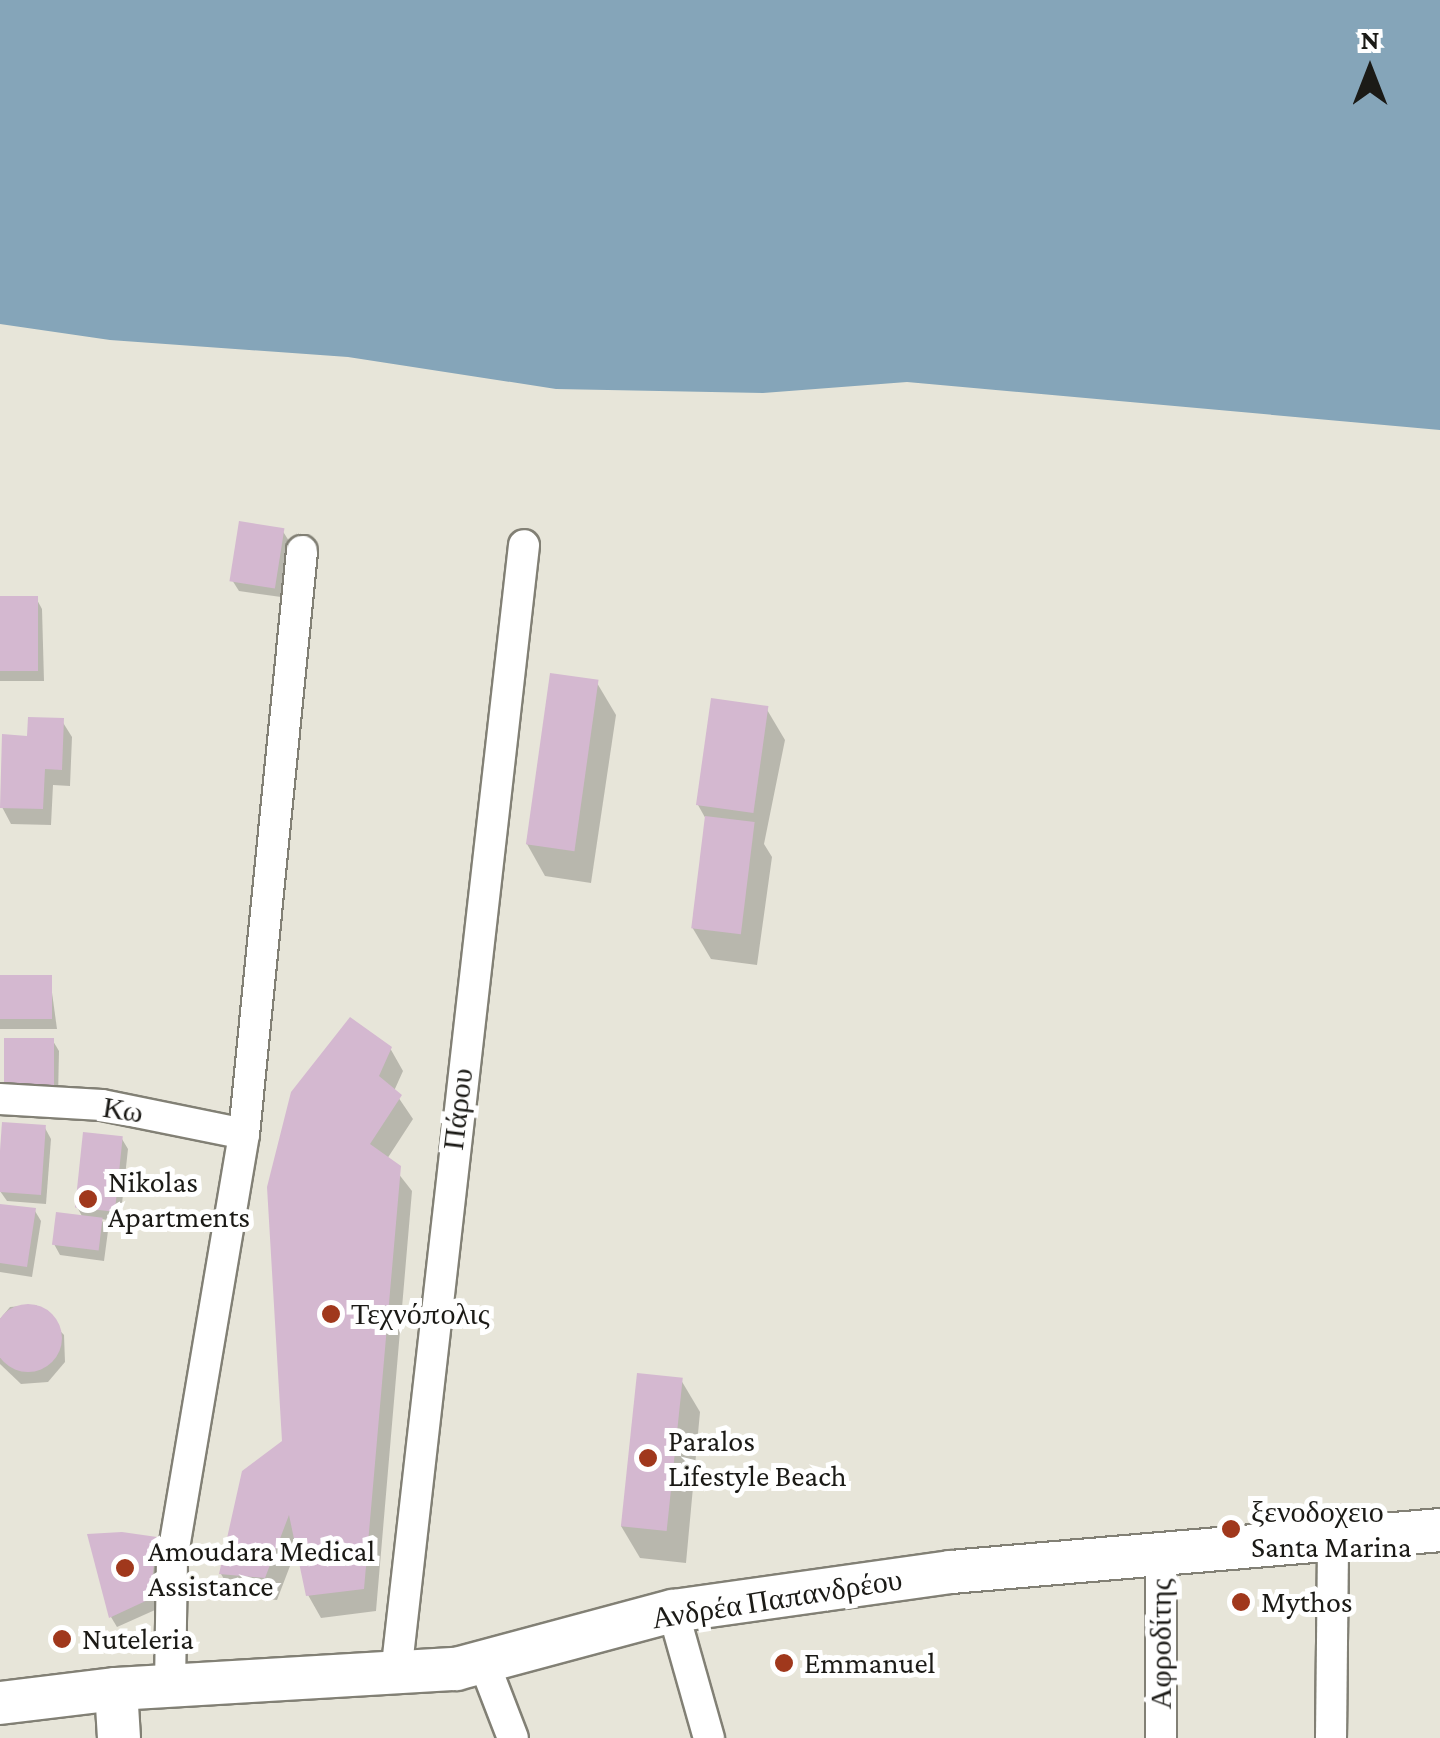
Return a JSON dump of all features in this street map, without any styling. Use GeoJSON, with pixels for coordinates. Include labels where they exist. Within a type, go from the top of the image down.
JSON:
{"type":"FeatureCollection","features":[{"type":"Feature","properties":{"kind":"main road","name":"Ανδρέα Παπανδρέου"},"geometry":{"type":"LineString","coordinates":[[0,1704],[116,1689],[396,1674],[484,1662],[673,1611],[1161,1550],[1440,1530]]}},
{"type":"Feature","properties":{"kind":"main road"},"geometry":{"type":"LineString","coordinates":[[116,1689],[119,1738]]}},
{"type":"Feature","properties":{"kind":"street","name":"Πάρου"},"geometry":{"type":"LineString","coordinates":[[396,1674],[524,545]]}},
{"type":"Feature","properties":{"kind":"street"},"geometry":{"type":"LineString","coordinates":[[170,1686],[180,1494],[244,1134],[302,551]]}},
{"type":"Feature","properties":{"kind":"street","name":"Κω"},"geometry":{"type":"LineString","coordinates":[[0,1099],[102,1105],[244,1134]]}},
{"type":"Feature","properties":{"kind":"street"},"geometry":{"type":"LineString","coordinates":[[1331,1738],[1333,1535]]}},
{"type":"Feature","properties":{"kind":"street","name":"Αφροδίτης"},"geometry":{"type":"LineString","coordinates":[[1160,1738],[1161,1550]]}},
{"type":"Feature","properties":{"kind":"street"},"geometry":{"type":"LineString","coordinates":[[673,1611],[709,1738]]}},
{"type":"Feature","properties":{"kind":"street"},"geometry":{"type":"LineString","coordinates":[[484,1662],[512,1738]]}},
{"type":"Feature","properties":{"kind":"water"},"geometry":{"type":"Polygon","coordinates":[[[0,0],[1440,0],[1440,430],[907,382],[763,393],[556,389],[348,357],[110,340],[0,324],[0,0]]]}},
{"type":"Feature","properties":{"kind":"building"},"geometry":{"type":"Polygon","coordinates":[[[239,521],[284,528],[275,588],[229,581],[239,521]]]}},
{"type":"Feature","properties":{"kind":"building"},"geometry":{"type":"Polygon","coordinates":[[[0,596],[38,596],[38,671],[0,671],[0,596]]]}},
{"type":"Feature","properties":{"kind":"building"},"geometry":{"type":"Polygon","coordinates":[[[550,673],[599,680],[574,851],[526,844],[550,673]]]}},
{"type":"Feature","properties":{"kind":"building"},"geometry":{"type":"Polygon","coordinates":[[[711,698],[768,706],[753,813],[696,805],[711,698]]]}},
{"type":"Feature","properties":{"kind":"building"},"geometry":{"type":"Polygon","coordinates":[[[28,717],[64,718],[62,770],[45,769],[43,809],[0,808],[2,734],[27,736],[28,717]]]}},
{"type":"Feature","properties":{"kind":"building"},"geometry":{"type":"Polygon","coordinates":[[[705,816],[755,822],[741,934],[691,928],[705,816]]]}},
{"type":"Feature","properties":{"kind":"building"},"geometry":{"type":"Polygon","coordinates":[[[0,975],[52,975],[52,1019],[0,1019],[0,975]]]}},
{"type":"Feature","properties":{"kind":"building","name":"Τεχνόπολις"},"geometry":{"type":"Polygon","coordinates":[[[350,1017],[392,1047],[379,1076],[402,1095],[370,1144],[401,1166],[364,1589],[306,1596],[289,1515],[265,1578],[219,1574],[242,1471],[282,1441],[267,1187],[291,1092],[350,1017]]]}},
{"type":"Feature","properties":{"kind":"building"},"geometry":{"type":"Polygon","coordinates":[[[4,1038],[54,1038],[54,1087],[4,1087],[4,1038]]]}},
{"type":"Feature","properties":{"kind":"building"},"geometry":{"type":"Polygon","coordinates":[[[2,1122],[46,1125],[41,1195],[0,1192],[2,1122]]]}},
{"type":"Feature","properties":{"kind":"building"},"geometry":{"type":"Polygon","coordinates":[[[83,1132],[123,1136],[115,1212],[75,1208],[83,1132]]]}},
{"type":"Feature","properties":{"kind":"building"},"geometry":{"type":"Polygon","coordinates":[[[0,1204],[36,1208],[27,1267],[0,1263],[0,1204]]]}},
{"type":"Feature","properties":{"kind":"building"},"geometry":{"type":"Polygon","coordinates":[[[56,1212],[103,1218],[99,1250],[52,1245],[56,1212]]]}},
{"type":"Feature","properties":{"kind":"building"},"geometry":{"type":"Polygon","coordinates":[[[28,1304],[52,1314],[62,1338],[52,1362],[28,1372],[4,1362],[-6,1338],[4,1314],[28,1304]]]}},
{"type":"Feature","properties":{"kind":"building"},"geometry":{"type":"Polygon","coordinates":[[[637,1373],[683,1378],[667,1531],[621,1526],[637,1373]]]}},
{"type":"Feature","properties":{"kind":"building","name":"Amoudara Medical Assistance"},"geometry":{"type":"Polygon","coordinates":[[[122,1532],[157,1537],[150,1599],[109,1618],[87,1534],[122,1532]]]}},
{"type":"Feature","properties":{"kind":"place","name":"Nikolas Apartments"},"geometry":{"type":"Point","coordinates":[88,1199]}},
{"type":"Feature","properties":{"kind":"place","name":"Τεχνόπολις"},"geometry":{"type":"Point","coordinates":[331,1314]}},
{"type":"Feature","properties":{"kind":"place","name":"Paralos Lifestyle Beach"},"geometry":{"type":"Point","coordinates":[648,1458]}},
{"type":"Feature","properties":{"kind":"place","name":"ξενοδοχειο Santa Marina"},"geometry":{"type":"Point","coordinates":[1231,1529]}},
{"type":"Feature","properties":{"kind":"place","name":"Amoudara Medical Assistance"},"geometry":{"type":"Point","coordinates":[125,1568]}},
{"type":"Feature","properties":{"kind":"place","name":"Mythos"},"geometry":{"type":"Point","coordinates":[1241,1602]}},
{"type":"Feature","properties":{"kind":"place","name":"Nuteleria"},"geometry":{"type":"Point","coordinates":[62,1639]}},
{"type":"Feature","properties":{"kind":"place","name":"Emmanuel"},"geometry":{"type":"Point","coordinates":[784,1663]}}]}
